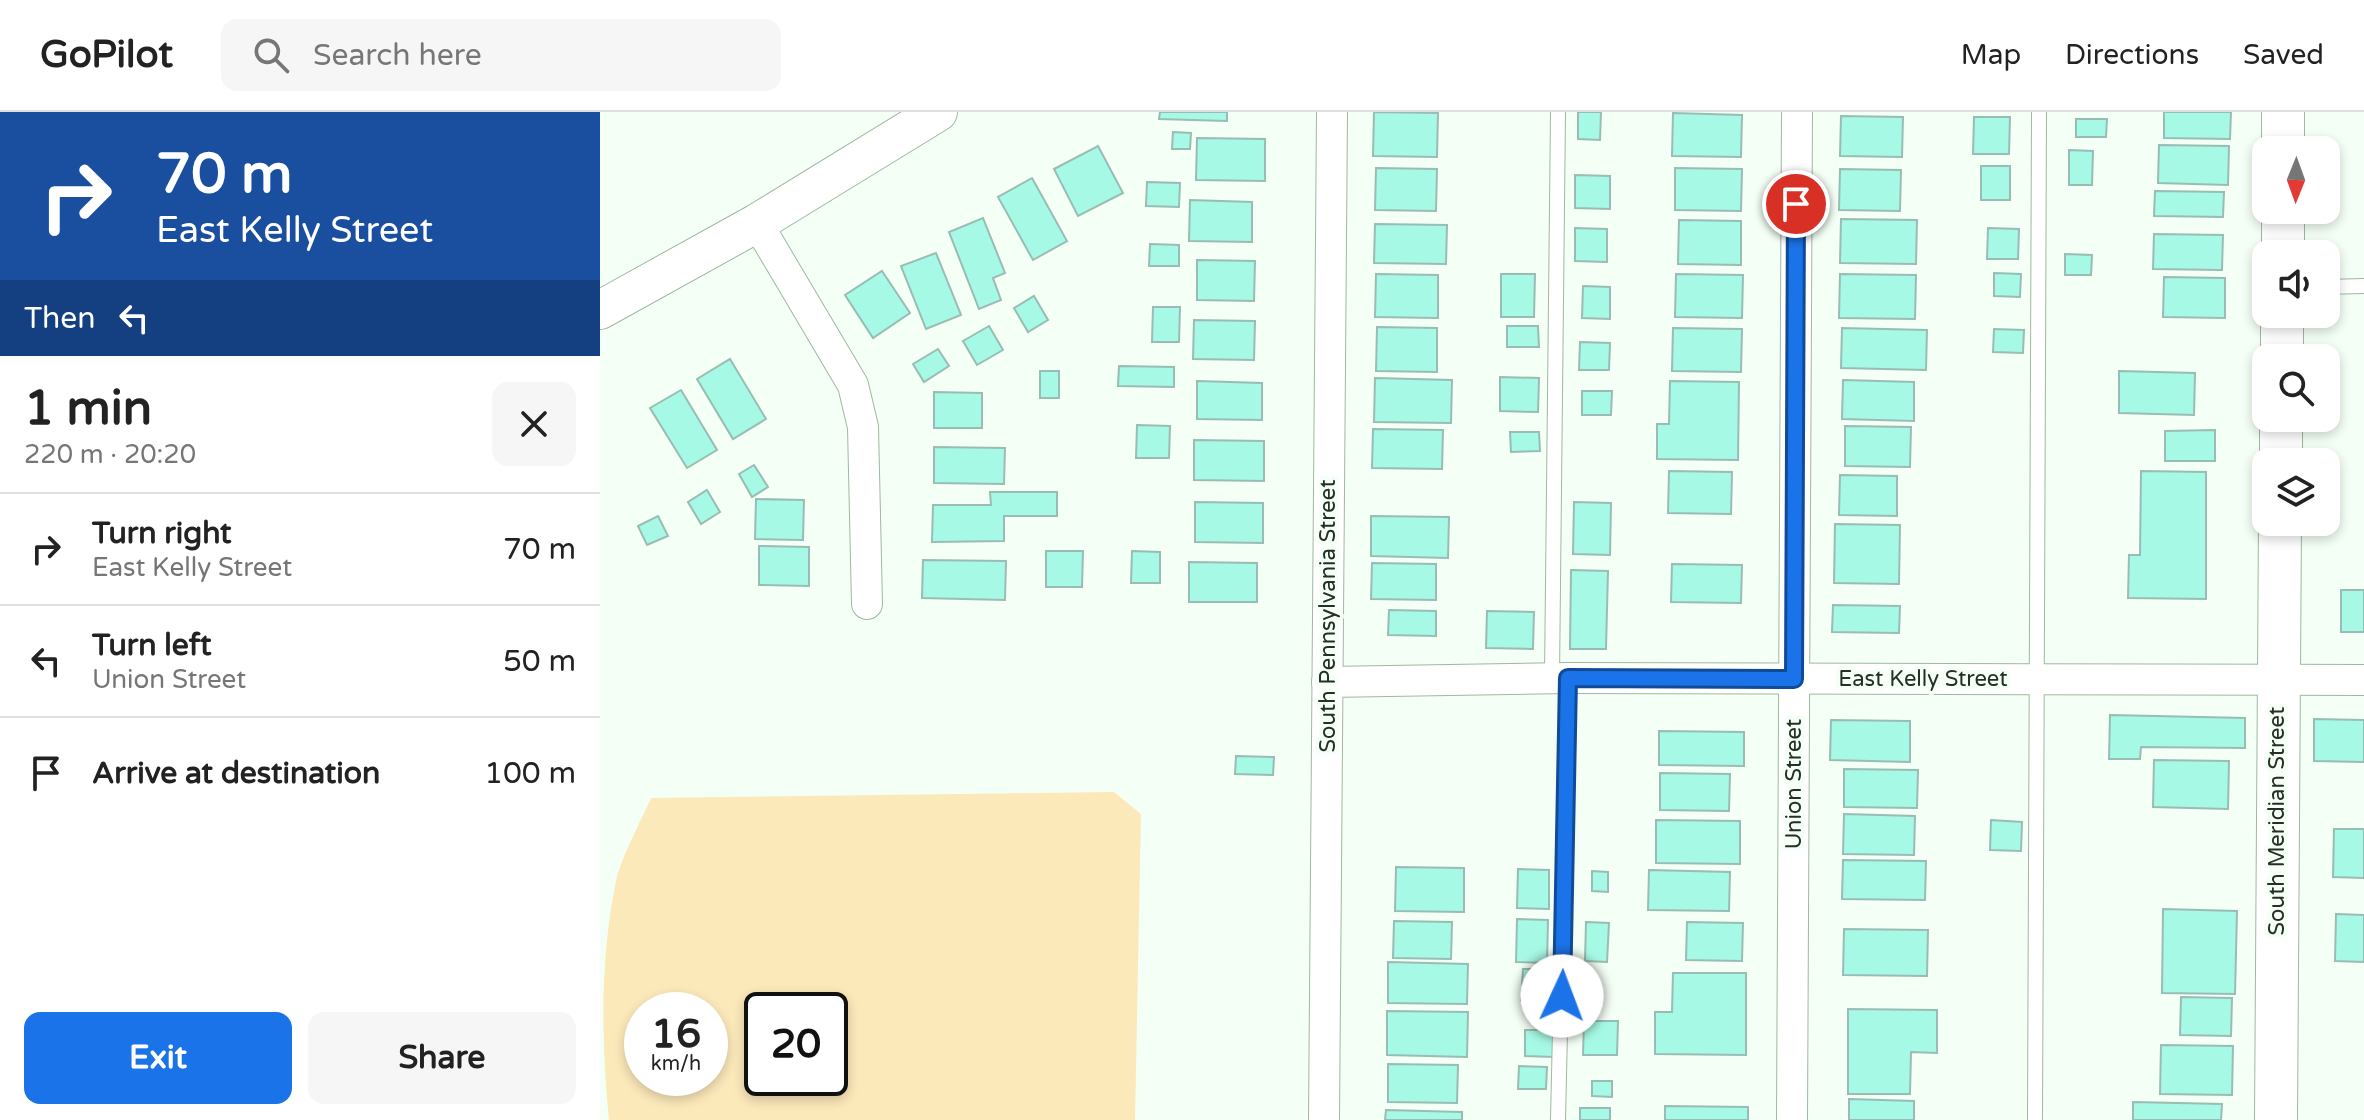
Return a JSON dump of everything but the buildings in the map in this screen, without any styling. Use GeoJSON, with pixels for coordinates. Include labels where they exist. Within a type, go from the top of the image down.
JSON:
{"type":"FeatureCollection","features":[{"type":"Feature","properties":{"kind":"main road"},"geometry":{"type":"LineString","coordinates":[[2283,112],[2283,136]]}},
{"type":"Feature","properties":{"kind":"main road","name":"South Meridian Street"},"geometry":{"type":"LineString","coordinates":[[2276,1120],[2280,536]]}},
{"type":"Feature","properties":{"kind":"street"},"geometry":{"type":"LineString","coordinates":[[600,310],[757,223],[938,112]]}},
{"type":"Feature","properties":{"kind":"street","name":"South Pennsylvania Street"},"geometry":{"type":"LineString","coordinates":[[1324,1120],[1332,112]]}},
{"type":"Feature","properties":{"kind":"street","name":"Union Street"},"geometry":{"type":"LineString","coordinates":[[1792,1120],[1797,112]]}},
{"type":"Feature","properties":{"kind":"street"},"geometry":{"type":"LineString","coordinates":[[757,223],[853,385],[863,427],[867,604]]}},
{"type":"Feature","properties":{"kind":"street","name":"East Kelly Street"},"geometry":{"type":"LineString","coordinates":[[1327,682],[1560,678],[2364,680]]}},
{"type":"Feature","properties":{"kind":"lane"},"geometry":{"type":"LineString","coordinates":[[1558,112],[1558,1120]]}},
{"type":"Feature","properties":{"kind":"lane"},"geometry":{"type":"LineString","coordinates":[[2035,1120],[2039,112]]}},
{"type":"Feature","properties":{"kind":"lane"},"geometry":{"type":"LineString","coordinates":[[2340,287],[2364,286]]}},
{"type":"Feature","properties":{"kind":"shaded area"},"geometry":{"type":"Polygon","coordinates":[[[1114,792],[1141,814],[1135,1120],[609,1120],[604,1059],[607,936],[617,876],[651,798],[1114,792]]]}},
{"type":"Feature","properties":{"kind":"route"},"geometry":{"type":"LineString","coordinates":[[1562,996],[1568,678],[1794,679],[1796,204]]}}]}
